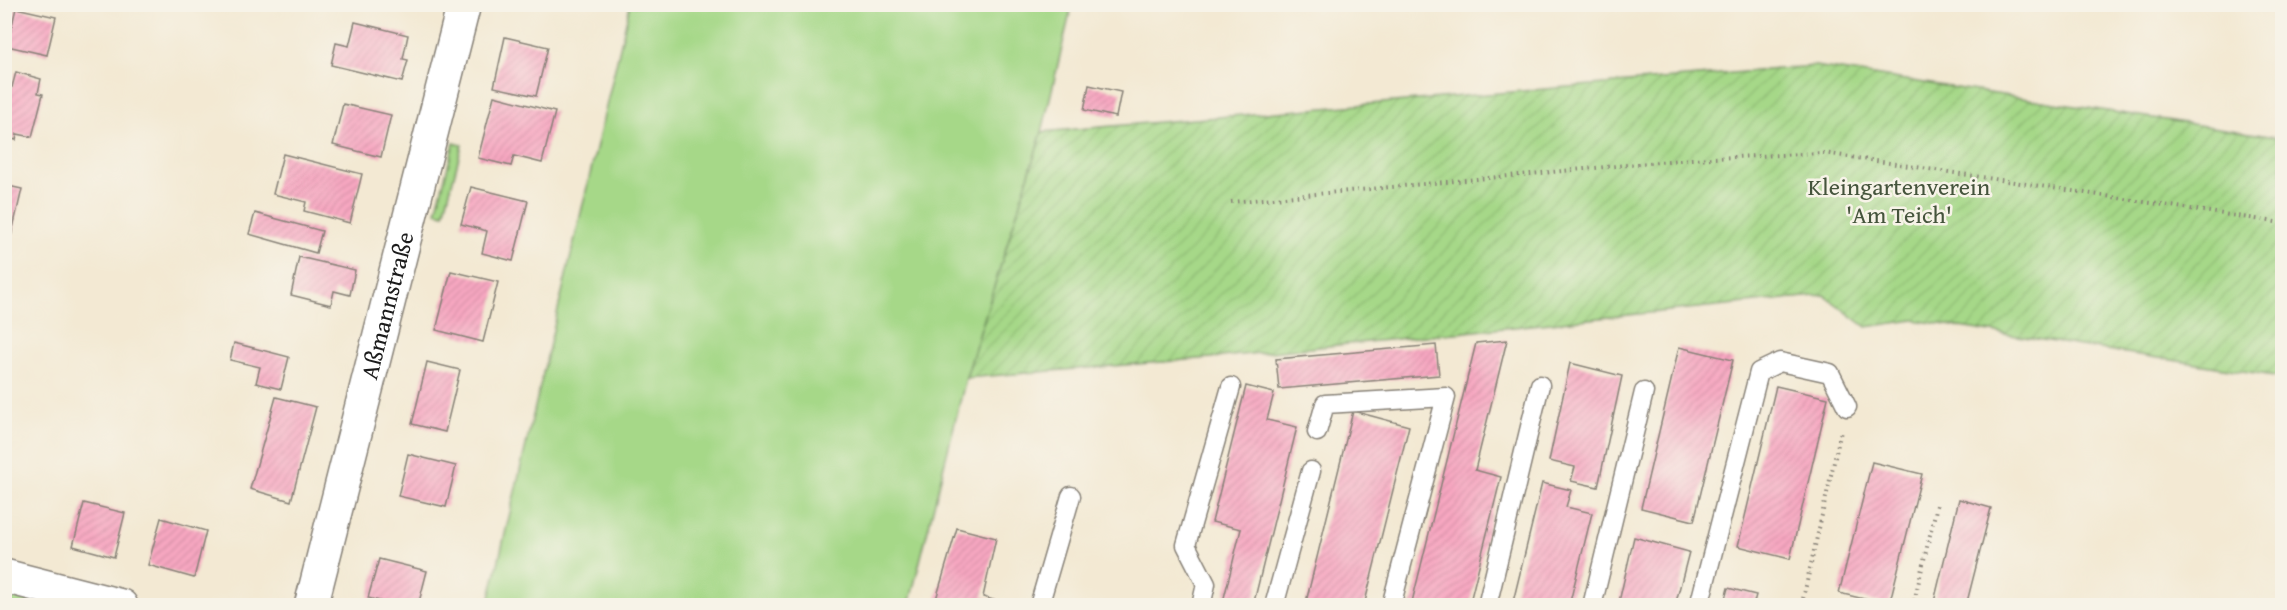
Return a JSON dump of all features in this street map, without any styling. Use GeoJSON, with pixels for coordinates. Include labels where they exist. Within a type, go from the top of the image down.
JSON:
{"type":"FeatureCollection","features":[{"type":"Feature","properties":{"kind":"street","name":"Aßmannstraße"},"geometry":{"type":"LineString","coordinates":[[312,606],[464,4]]}},
{"type":"Feature","properties":{"kind":"street"},"geometry":{"type":"LineString","coordinates":[[4,576],[121,606]]}},
{"type":"Feature","properties":{"kind":"lane"},"geometry":{"type":"LineString","coordinates":[[1699,606],[1759,372],[1780,362],[1830,373],[1847,407]]}},
{"type":"Feature","properties":{"kind":"lane"},"geometry":{"type":"LineString","coordinates":[[1487,606],[1540,384]]}},
{"type":"Feature","properties":{"kind":"lane"},"geometry":{"type":"LineString","coordinates":[[1201,606],[1206,584],[1186,545],[1231,387]]}},
{"type":"Feature","properties":{"kind":"lane"},"geometry":{"type":"LineString","coordinates":[[1592,606],[1644,392]]}},
{"type":"Feature","properties":{"kind":"lane"},"geometry":{"type":"LineString","coordinates":[[1317,432],[1325,404],[1446,397],[1391,606]]}},
{"type":"Feature","properties":{"kind":"lane"},"geometry":{"type":"LineString","coordinates":[[1274,606],[1311,471]]}},
{"type":"Feature","properties":{"kind":"lane"},"geometry":{"type":"LineString","coordinates":[[1039,606],[1071,496]]}},
{"type":"Feature","properties":{"kind":"path"},"geometry":{"type":"LineString","coordinates":[[1231,202],[1691,159],[1824,153],[2283,223]]}},
{"type":"Feature","properties":{"kind":"path"},"geometry":{"type":"LineString","coordinates":[[1812,606],[1803,599],[1847,407]]}},
{"type":"Feature","properties":{"kind":"path"},"geometry":{"type":"LineString","coordinates":[[1912,606],[1938,501]]}},
{"type":"Feature","properties":{"kind":"green space"},"geometry":{"type":"Polygon","coordinates":[[[630,5],[1072,5],[1042,132],[966,378],[909,605],[488,606],[630,5]]]}},
{"type":"Feature","properties":{"kind":"green space","name":"Kleingartenverein 'Am Teich'"},"geometry":{"type":"Polygon","coordinates":[[[1815,66],[2282,138],[2282,377],[1914,320],[1866,327],[1824,295],[1211,358],[966,378],[1042,132],[1815,66]]]}},
{"type":"Feature","properties":{"kind":"green space"},"geometry":{"type":"Polygon","coordinates":[[[454,143],[462,145],[444,214],[436,212],[454,143]]]}},
{"type":"Feature","properties":{"kind":"green space"},"geometry":{"type":"Polygon","coordinates":[[[5,588],[73,605],[5,605],[5,588]]]}},
{"type":"Feature","properties":{"kind":"building"},"geometry":{"type":"Polygon","coordinates":[[[16,8],[56,17],[47,55],[7,46],[16,8]]]}},
{"type":"Feature","properties":{"kind":"building"},"geometry":{"type":"Polygon","coordinates":[[[355,22],[408,35],[403,59],[408,60],[402,82],[331,65],[336,43],[349,46],[355,22]]]}},
{"type":"Feature","properties":{"kind":"building"},"geometry":{"type":"Polygon","coordinates":[[[505,37],[548,47],[536,96],[494,87],[505,37]]]}},
{"type":"Feature","properties":{"kind":"building"},"geometry":{"type":"Polygon","coordinates":[[[16,72],[41,79],[38,93],[43,94],[32,137],[17,134],[16,140],[4,137],[4,85],[12,87],[16,72]]]}},
{"type":"Feature","properties":{"kind":"building"},"geometry":{"type":"Polygon","coordinates":[[[1089,85],[1121,92],[1116,117],[1084,110],[1089,85]]]}},
{"type":"Feature","properties":{"kind":"building"},"geometry":{"type":"Polygon","coordinates":[[[494,96],[555,112],[542,163],[514,156],[511,166],[478,158],[494,96]]]}},
{"type":"Feature","properties":{"kind":"building"},"geometry":{"type":"Polygon","coordinates":[[[343,104],[391,115],[381,157],[333,145],[343,104]]]}},
{"type":"Feature","properties":{"kind":"building"},"geometry":{"type":"Polygon","coordinates":[[[283,154],[362,174],[350,223],[304,211],[306,202],[273,194],[283,154]]]}},
{"type":"Feature","properties":{"kind":"building"},"geometry":{"type":"Polygon","coordinates":[[[4,185],[22,189],[11,237],[4,235],[4,185]]]}},
{"type":"Feature","properties":{"kind":"building"},"geometry":{"type":"Polygon","coordinates":[[[471,187],[528,201],[513,261],[482,253],[487,231],[461,224],[471,187]]]}},
{"type":"Feature","properties":{"kind":"building"},"geometry":{"type":"Polygon","coordinates":[[[255,213],[322,231],[316,253],[249,234],[255,213]]]}},
{"type":"Feature","properties":{"kind":"building"},"geometry":{"type":"Polygon","coordinates":[[[299,257],[355,270],[350,295],[334,291],[331,305],[291,295],[299,257]]]}},
{"type":"Feature","properties":{"kind":"building"},"geometry":{"type":"Polygon","coordinates":[[[451,271],[498,282],[483,342],[436,330],[451,271]]]}},
{"type":"Feature","properties":{"kind":"building"},"geometry":{"type":"Polygon","coordinates":[[[1507,340],[1475,470],[1501,477],[1469,606],[1411,606],[1476,343],[1507,340]]]}},
{"type":"Feature","properties":{"kind":"building"},"geometry":{"type":"Polygon","coordinates":[[[234,343],[289,357],[281,389],[256,383],[260,367],[230,360],[234,343]]]}},
{"type":"Feature","properties":{"kind":"building"},"geometry":{"type":"Polygon","coordinates":[[[1436,345],[1439,375],[1279,389],[1276,359],[1436,345]]]}},
{"type":"Feature","properties":{"kind":"building"},"geometry":{"type":"Polygon","coordinates":[[[1679,347],[1733,360],[1694,521],[1641,508],[1679,347]]]}},
{"type":"Feature","properties":{"kind":"building"},"geometry":{"type":"Polygon","coordinates":[[[427,362],[460,370],[445,432],[412,424],[427,362]]]}},
{"type":"Feature","properties":{"kind":"building"},"geometry":{"type":"Polygon","coordinates":[[[1570,363],[1622,376],[1598,487],[1571,481],[1575,467],[1549,461],[1570,363]]]}},
{"type":"Feature","properties":{"kind":"building"},"geometry":{"type":"Polygon","coordinates":[[[1246,386],[1274,393],[1267,420],[1297,427],[1253,606],[1222,606],[1241,529],[1212,522],[1246,386]]]}},
{"type":"Feature","properties":{"kind":"building"},"geometry":{"type":"Polygon","coordinates":[[[1776,386],[1828,398],[1790,559],[1738,546],[1776,386]]]}},
{"type":"Feature","properties":{"kind":"building"},"geometry":{"type":"Polygon","coordinates":[[[276,397],[316,407],[291,501],[250,489],[276,397]]]}},
{"type":"Feature","properties":{"kind":"building"},"geometry":{"type":"Polygon","coordinates":[[[1353,411],[1409,426],[1364,606],[1305,606],[1353,411]]]}},
{"type":"Feature","properties":{"kind":"building"},"geometry":{"type":"Polygon","coordinates":[[[408,454],[456,466],[446,507],[398,496],[408,454]]]}},
{"type":"Feature","properties":{"kind":"building"},"geometry":{"type":"Polygon","coordinates":[[[1872,462],[1922,474],[1889,605],[1839,593],[1872,462]]]}},
{"type":"Feature","properties":{"kind":"building"},"geometry":{"type":"Polygon","coordinates":[[[1542,483],[1571,490],[1566,507],[1592,513],[1569,606],[1512,606],[1542,483]]]}},
{"type":"Feature","properties":{"kind":"building"},"geometry":{"type":"Polygon","coordinates":[[[1959,499],[1991,508],[1966,606],[1933,606],[1959,499]]]}},
{"type":"Feature","properties":{"kind":"building"},"geometry":{"type":"Polygon","coordinates":[[[84,503],[125,513],[114,557],[73,546],[84,503]]]}},
{"type":"Feature","properties":{"kind":"building"},"geometry":{"type":"Polygon","coordinates":[[[161,518],[206,531],[194,578],[148,565],[161,518]]]}},
{"type":"Feature","properties":{"kind":"building"},"geometry":{"type":"Polygon","coordinates":[[[957,528],[996,538],[983,597],[1014,606],[934,606],[957,528]]]}},
{"type":"Feature","properties":{"kind":"building"},"geometry":{"type":"Polygon","coordinates":[[[1634,537],[1689,552],[1675,606],[1618,606],[1634,537]]]}},
{"type":"Feature","properties":{"kind":"building"},"geometry":{"type":"Polygon","coordinates":[[[379,559],[427,571],[418,606],[398,606],[368,598],[379,559]]]}},
{"type":"Feature","properties":{"kind":"building"},"geometry":{"type":"Polygon","coordinates":[[[1728,588],[1756,595],[1753,606],[1723,606],[1728,588]]]}}]}
